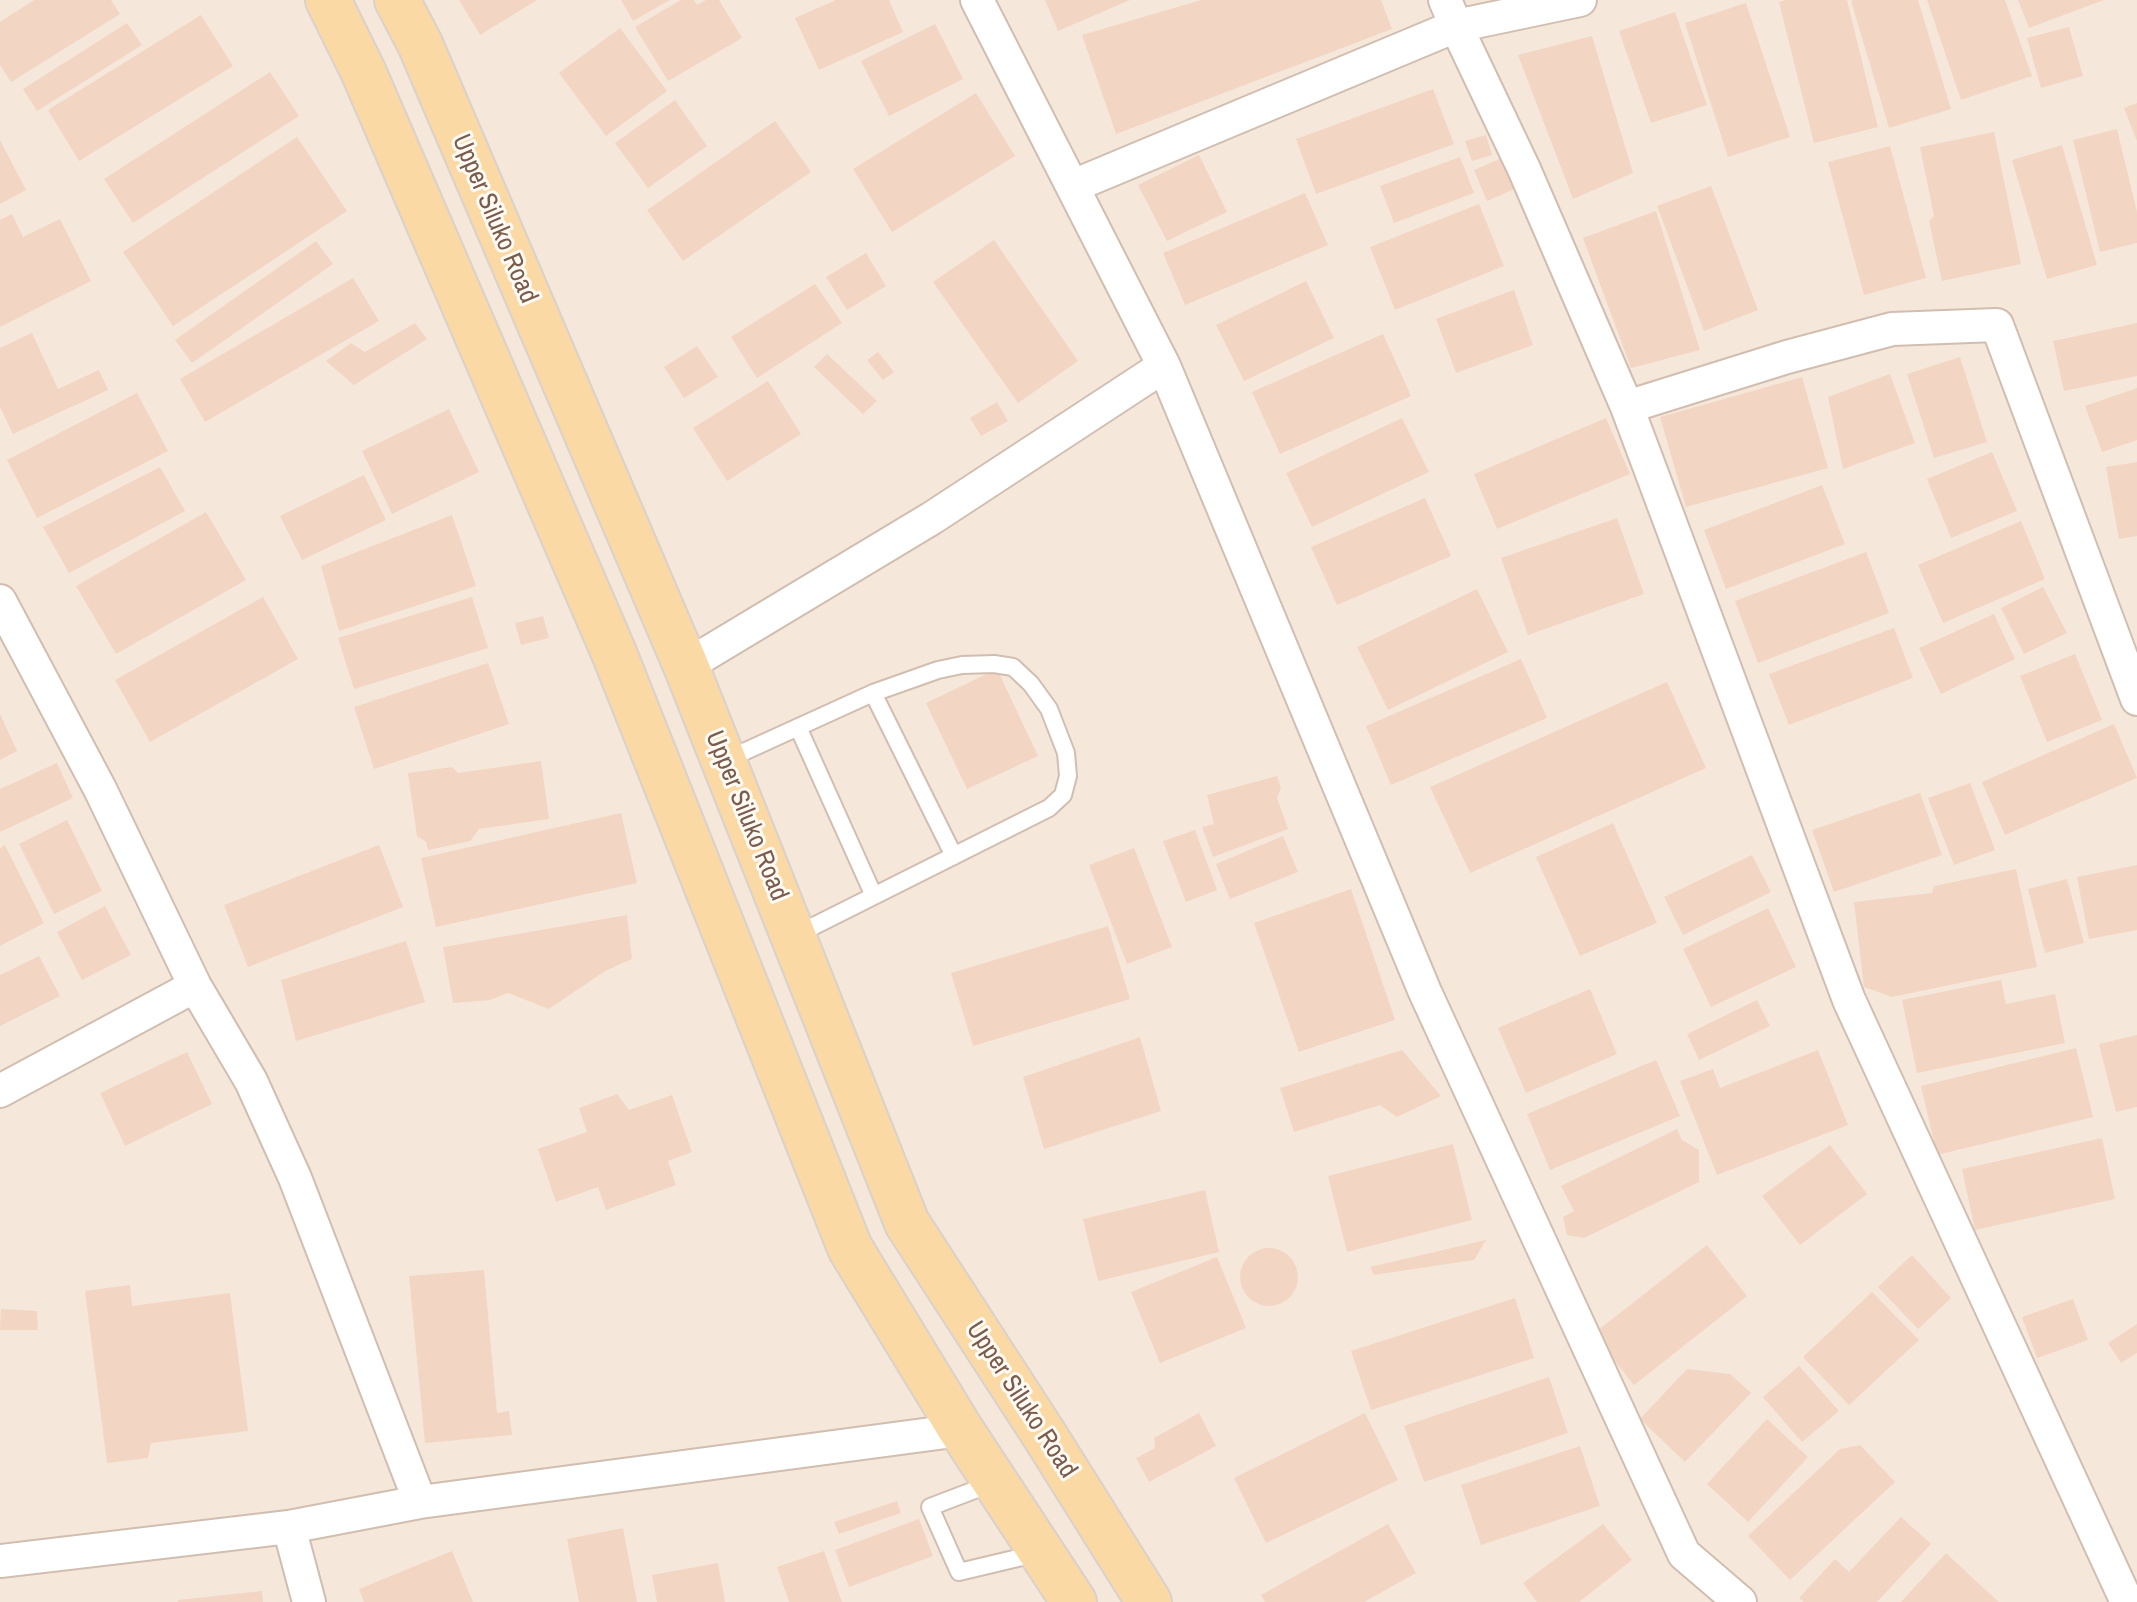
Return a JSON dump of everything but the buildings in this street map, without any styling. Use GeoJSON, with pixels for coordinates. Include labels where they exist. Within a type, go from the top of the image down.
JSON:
{"type":"FeatureCollection","features":[{"type":"Feature","properties":{"kind":"main road"},"geometry":{"type":"LineString","coordinates":[[328,0],[363,71],[614,653],[850,1248],[961,1430],[1074,1602]]}},
{"type":"Feature","properties":{"kind":"main road","name":"Upper Siluko Road"},"geometry":{"type":"LineString","coordinates":[[397,0],[420,44],[686,666],[907,1223],[1149,1602]]}},
{"type":"Feature","properties":{"kind":"street"},"geometry":{"type":"LineString","coordinates":[[977,0],[1164,366],[1425,992],[1684,1554],[1740,1602]]}},
{"type":"Feature","properties":{"kind":"street"},"geometry":{"type":"LineString","coordinates":[[1073,186],[1450,13],[1580,0]]}},
{"type":"Feature","properties":{"kind":"street"},"geometry":{"type":"LineString","coordinates":[[1450,13],[1524,169],[1627,407],[1849,1000],[2127,1602]]}},
{"type":"Feature","properties":{"kind":"street"},"geometry":{"type":"LineString","coordinates":[[1627,407],[1787,357],[1892,329],[1997,325],[2137,699]]}},
{"type":"Feature","properties":{"kind":"street"},"geometry":{"type":"LineString","coordinates":[[686,666],[932,518],[1164,366]]}},
{"type":"Feature","properties":{"kind":"street"},"geometry":{"type":"LineString","coordinates":[[2,611],[100,789],[195,986],[251,1081],[295,1178],[420,1502]]}},
{"type":"Feature","properties":{"kind":"street"},"geometry":{"type":"LineString","coordinates":[[0,1091],[195,986]]}},
{"type":"Feature","properties":{"kind":"street"},"geometry":{"type":"LineString","coordinates":[[0,1561],[289,1527],[420,1502],[961,1430]]}},
{"type":"Feature","properties":{"kind":"street"},"geometry":{"type":"LineString","coordinates":[[289,1527],[309,1602]]}},
{"type":"Feature","properties":{"kind":"lane"},"geometry":{"type":"LineString","coordinates":[[724,761],[873,693],[938,670],[962,665],[1013,667],[1031,684],[1049,709],[1066,753],[1068,776],[1063,795],[1049,808],[794,936]]}},
{"type":"Feature","properties":{"kind":"lane"},"geometry":{"type":"LineString","coordinates":[[873,693],[954,856]]}},
{"type":"Feature","properties":{"kind":"lane"},"geometry":{"type":"LineString","coordinates":[[798,727],[874,896]]}},
{"type":"Feature","properties":{"kind":"lane"},"geometry":{"type":"LineString","coordinates":[[995,1482],[930,1507],[959,1572],[1043,1553]]}},
{"type":"Feature","properties":{"kind":"shaded area"},"geometry":{"type":"Polygon","coordinates":[[[0,0],[2137,0],[2137,1602],[0,1602],[0,0]]]}}]}
